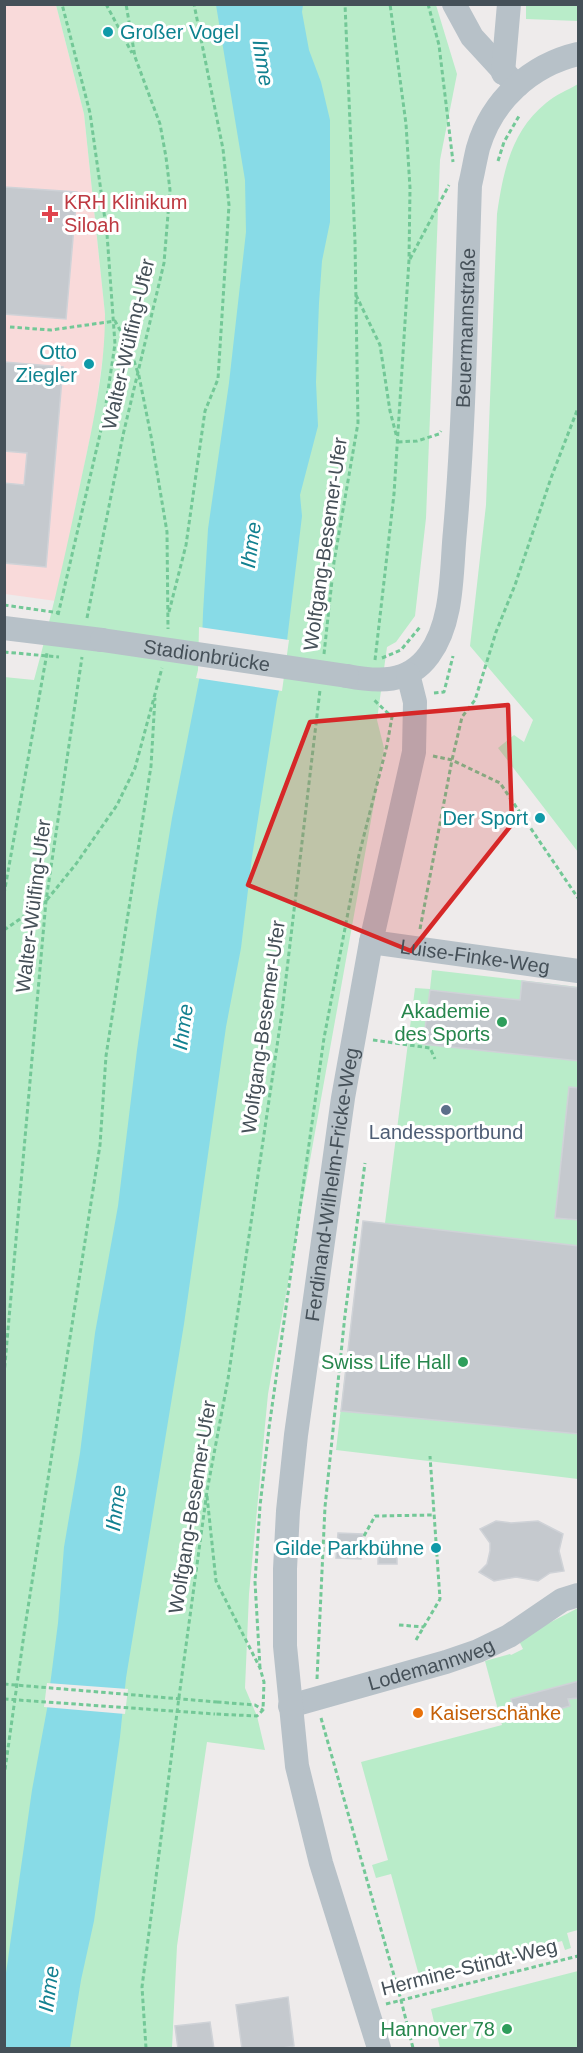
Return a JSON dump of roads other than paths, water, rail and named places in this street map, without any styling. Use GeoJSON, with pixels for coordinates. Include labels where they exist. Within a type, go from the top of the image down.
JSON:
{"type":"FeatureCollection","features":[{"type":"Feature","properties":{"kind":"street"},"geometry":{"type":"LineString","coordinates":[[454,4],[472,37],[510,79]]}},
{"type":"Feature","properties":{"kind":"street"},"geometry":{"type":"LineString","coordinates":[[510,4],[510,79]]}},
{"type":"Feature","properties":{"kind":"street","name":"Beuermannstraße"},"geometry":{"type":"LineString","coordinates":[[408,674],[430,655],[444,623],[449,594],[461,463],[470,185],[478,147],[489,121],[504,99],[510,79],[579,54]]}},
{"type":"Feature","properties":{"kind":"street","name":"Stadionbrücke"},"geometry":{"type":"LineString","coordinates":[[4,628],[55,623],[374,681],[396,679],[408,674]]}},
{"type":"Feature","properties":{"kind":"street","name":"Ferdinand-Wilhelm-Fricke-Weg"},"geometry":{"type":"LineString","coordinates":[[379,2049],[321,1863],[297,1766],[285,1646],[285,1569],[296,1435],[333,1158],[371,942],[414,752],[415,702],[408,674]]}},
{"type":"Feature","properties":{"kind":"street","name":"Luise-Finke-Weg"},"geometry":{"type":"LineString","coordinates":[[371,942],[579,970]]}},
{"type":"Feature","properties":{"kind":"street","name":"Lodemannweg"},"geometry":{"type":"LineString","coordinates":[[291,1706],[478,1651],[509,1636],[570,1598]]}},
{"type":"Feature","properties":{"kind":"water","name":"Ihme"},"geometry":{"type":"Polygon","coordinates":[[[216,5],[303,5],[302,12],[309,50],[321,82],[330,120],[330,222],[322,261],[319,303],[316,382],[318,426],[300,495],[302,516],[283,674],[252,857],[241,948],[226,1027],[184,1324],[126,1678],[94,1921],[81,1980],[70,2048],[5,2048],[5,1980],[32,1790],[47,1709],[58,1623],[64,1547],[80,1453],[95,1333],[118,1206],[157,909],[201,670],[208,529],[229,383],[246,232],[245,180],[216,5]]]}},
{"type":"Feature","properties":{"kind":"place","name":"Großer Vogel"},"geometry":{"type":"Point","coordinates":[108,32]}},
{"type":"Feature","properties":{"kind":"place","name":"KRH Klinikum Siloah"},"geometry":{"type":"Point","coordinates":[50,214]}},
{"type":"Feature","properties":{"kind":"place","name":"Otto Ziegler"},"geometry":{"type":"Point","coordinates":[89,364]}},
{"type":"Feature","properties":{"kind":"place","name":"Der Sport"},"geometry":{"type":"Point","coordinates":[540,818]}},
{"type":"Feature","properties":{"kind":"place","name":"Akademie des Sports"},"geometry":{"type":"Point","coordinates":[502,1022]}},
{"type":"Feature","properties":{"kind":"place","name":"Landessportbund"},"geometry":{"type":"Point","coordinates":[446,1110]}},
{"type":"Feature","properties":{"kind":"place","name":"Swiss Life Hall"},"geometry":{"type":"Point","coordinates":[463,1362]}},
{"type":"Feature","properties":{"kind":"place","name":"Gilde Parkbühne"},"geometry":{"type":"Point","coordinates":[436,1548]}},
{"type":"Feature","properties":{"kind":"place","name":"Kaiserschänke"},"geometry":{"type":"Point","coordinates":[418,1713]}},
{"type":"Feature","properties":{"kind":"place","name":"Hannover 78"},"geometry":{"type":"Point","coordinates":[507,2029]}}]}
